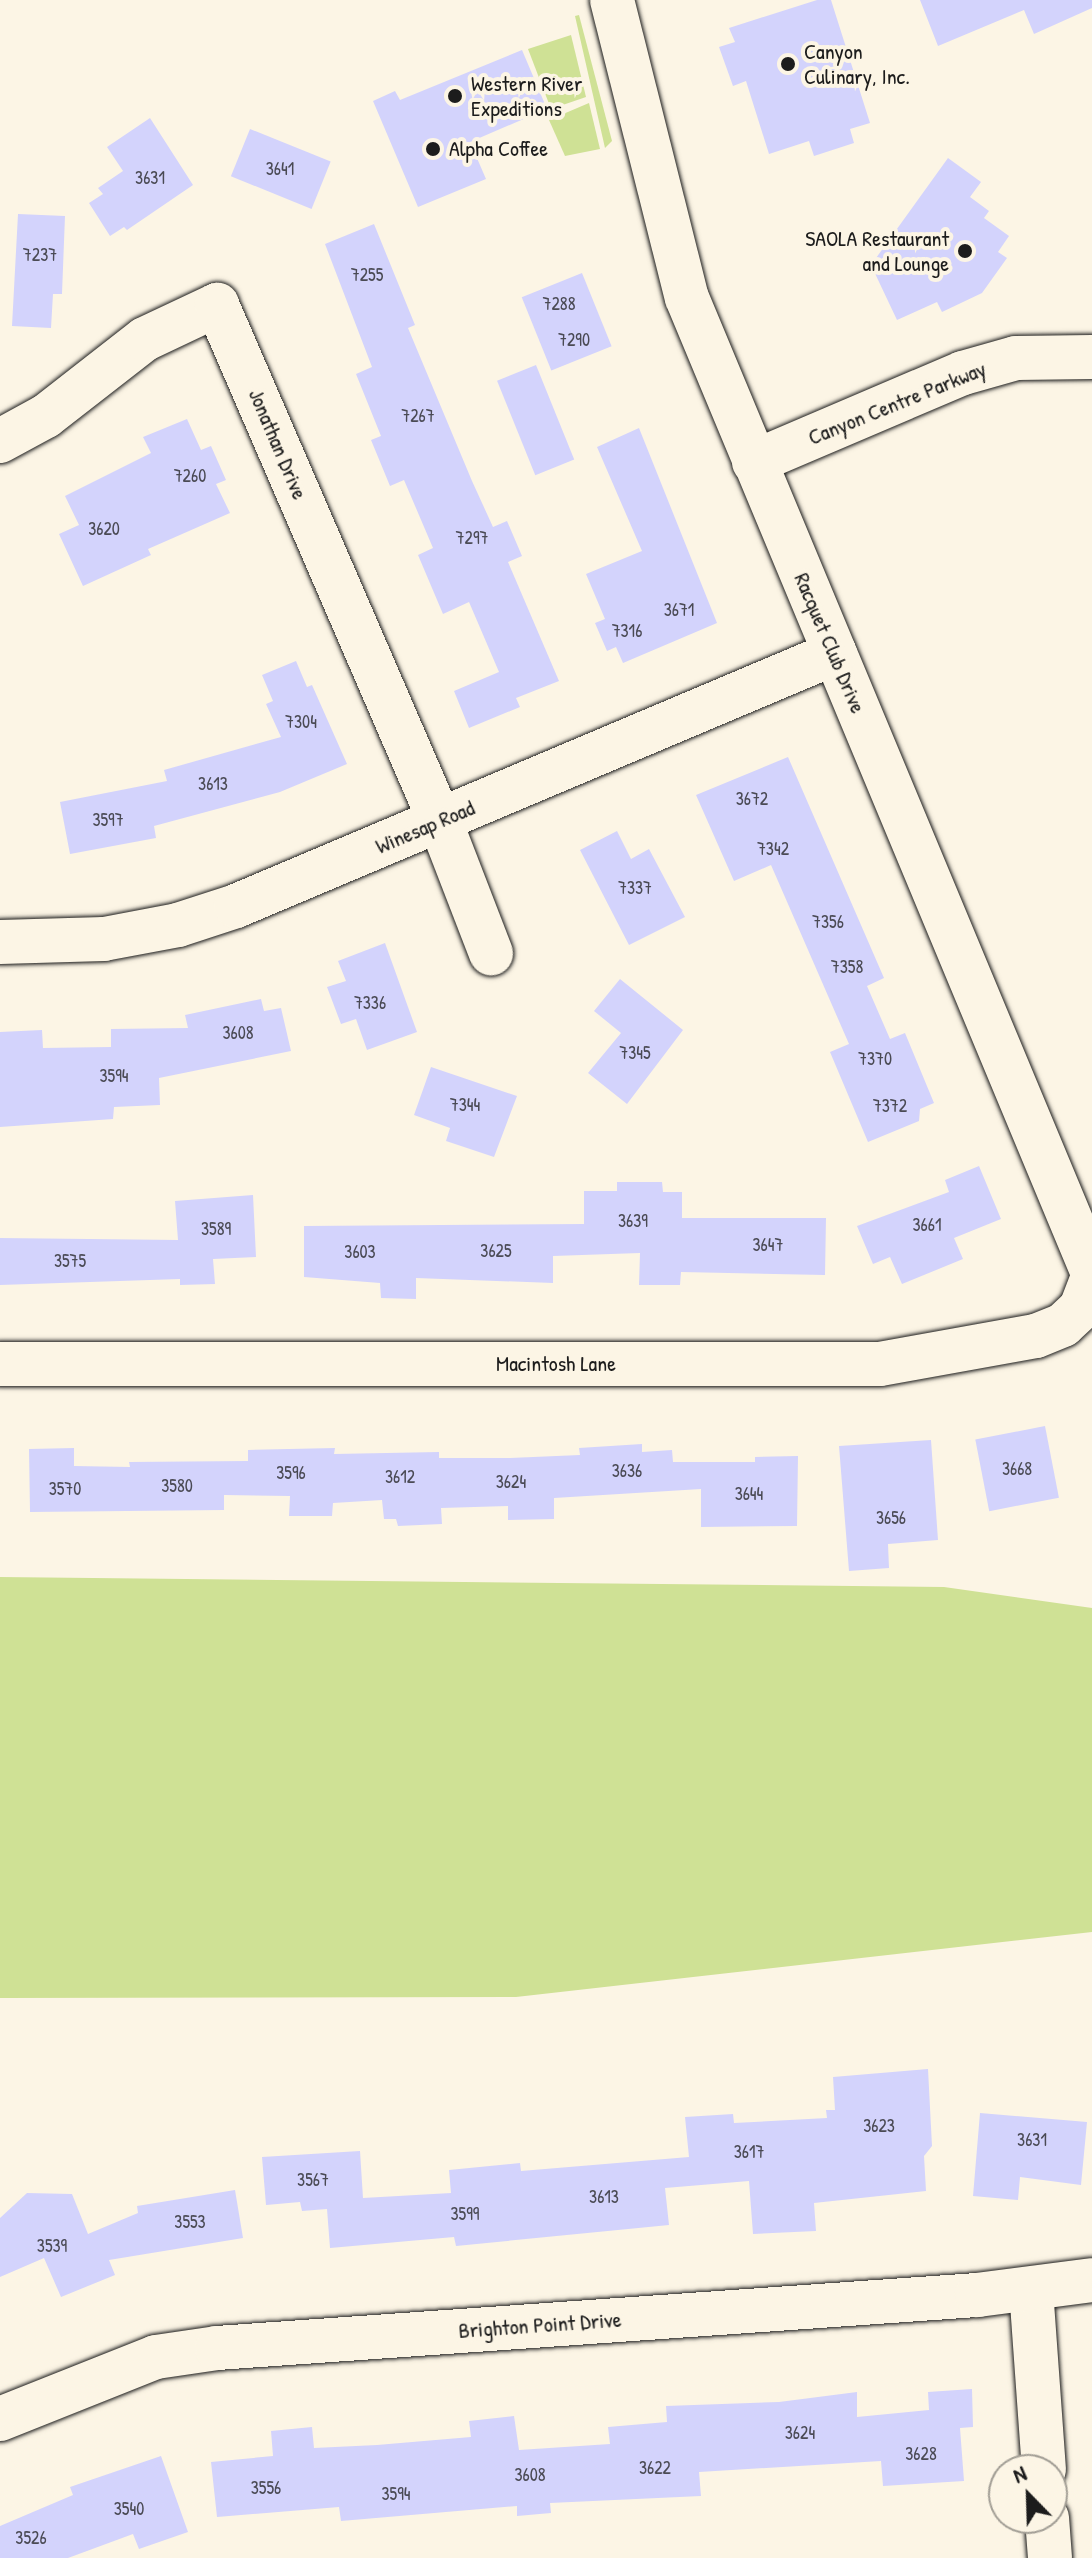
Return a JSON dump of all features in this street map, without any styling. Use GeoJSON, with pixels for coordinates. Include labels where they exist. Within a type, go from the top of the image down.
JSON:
{"type":"FeatureCollection","features":[{"type":"Feature","properties":{"kind":"street","name":"Racquet Club Drive"},"geometry":{"type":"LineString","coordinates":[[612,0],[670,244],[754,462],[835,653],[1091,1283]]}},
{"type":"Feature","properties":{"kind":"street","name":"Jonathan Drive"},"geometry":{"type":"LineString","coordinates":[[0,441],[46,416],[145,339],[217,305],[440,821]]}},
{"type":"Feature","properties":{"kind":"street","name":"Canyon Centre Parkway"},"geometry":{"type":"LineString","coordinates":[[754,462],[963,373],[1016,358],[1092,357]]}},
{"type":"Feature","properties":{"kind":"street","name":"Winesap Road"},"geometry":{"type":"LineString","coordinates":[[0,942],[104,939],[178,925],[440,821],[835,653]]}},
{"type":"Feature","properties":{"kind":"street"},"geometry":{"type":"LineString","coordinates":[[440,821],[491,953]]}},
{"type":"Feature","properties":{"kind":"street","name":"Macintosh Lane"},"geometry":{"type":"LineString","coordinates":[[0,1364],[880,1364],[1036,1336],[1063,1325],[1081,1308],[1091,1283]]}},
{"type":"Feature","properties":{"kind":"street","name":"Brighton Point Drive"},"geometry":{"type":"LineString","coordinates":[[0,2419],[156,2357],[217,2348],[1031,2289],[1092,2280]]}},
{"type":"Feature","properties":{"kind":"street"},"geometry":{"type":"LineString","coordinates":[[1031,2289],[1043,2454]]}},
{"type":"Feature","properties":{"kind":"street"},"geometry":{"type":"LineString","coordinates":[[1048,2534],[1050,2558]]}},
{"type":"Feature","properties":{"kind":"green space"},"geometry":{"type":"Polygon","coordinates":[[[579,15],[612,141],[605,148],[575,16],[579,15]]]}},
{"type":"Feature","properties":{"kind":"green space"},"geometry":{"type":"Polygon","coordinates":[[[571,35],[586,97],[551,109],[528,49],[571,35]]]}},
{"type":"Feature","properties":{"kind":"green space"},"geometry":{"type":"Polygon","coordinates":[[[589,103],[600,149],[565,156],[549,120],[589,103]]]}},
{"type":"Feature","properties":{"kind":"green space"},"geometry":{"type":"Polygon","coordinates":[[[0,1577],[944,1587],[1092,1608],[1092,1932],[516,1997],[0,1998],[0,1577]]]}},
{"type":"Feature","properties":{"kind":"building","name":"Canyon Culinary, Inc."},"geometry":{"type":"Polygon","coordinates":[[[817,0],[831,0],[870,123],[850,129],[854,143],[814,156],[809,141],[769,154],[746,81],[733,86],[719,47],[735,42],[729,28],[817,0]]]}},
{"type":"Feature","properties":{"kind":"building"},"geometry":{"type":"Polygon","coordinates":[[[920,0],[1092,0],[1092,8],[1034,34],[1024,10],[938,46],[920,0]]]}},
{"type":"Feature","properties":{"kind":"building"},"geometry":{"type":"Polygon","coordinates":[[[522,50],[547,109],[470,142],[486,179],[418,207],[373,101],[395,91],[400,100],[522,50]]]}},
{"type":"Feature","properties":{"kind":"building"},"geometry":{"type":"Polygon","coordinates":[[[150,118],[193,185],[127,230],[124,227],[110,236],[89,203],[103,194],[98,188],[123,171],[107,147],[150,118]]]}},
{"type":"Feature","properties":{"kind":"building"},"geometry":{"type":"Polygon","coordinates":[[[250,129],[331,162],[312,209],[231,176],[250,129]]]}},
{"type":"Feature","properties":{"kind":"building"},"geometry":{"type":"Polygon","coordinates":[[[948,158],[981,182],[970,197],[989,211],[984,218],[1009,236],[998,252],[1007,258],[982,293],[942,312],[937,302],[897,320],[871,265],[948,158]]]}},
{"type":"Feature","properties":{"kind":"building"},"geometry":{"type":"Polygon","coordinates":[[[18,214],[65,216],[62,294],[53,294],[51,328],[12,326],[18,214]]]}},
{"type":"Feature","properties":{"kind":"building"},"geometry":{"type":"Polygon","coordinates":[[[374,224],[415,325],[408,328],[472,481],[493,527],[507,521],[522,556],[508,562],[559,681],[516,698],[520,707],[469,728],[454,691],[499,672],[469,602],[443,614],[418,555],[433,548],[404,480],[390,486],[371,440],[381,436],[356,374],[372,367],[325,244],[374,224]]]}},
{"type":"Feature","properties":{"kind":"building"},"geometry":{"type":"Polygon","coordinates":[[[582,273],[612,346],[551,371],[522,297],[582,273]]]}},
{"type":"Feature","properties":{"kind":"building"},"geometry":{"type":"Polygon","coordinates":[[[536,365],[574,460],[535,475],[497,381],[536,365]]]}},
{"type":"Feature","properties":{"kind":"building"},"geometry":{"type":"Polygon","coordinates":[[[187,419],[201,450],[211,446],[226,480],[216,484],[230,513],[148,549],[151,555],[83,586],[59,534],[79,525],[65,496],[151,453],[143,437],[187,419]]]}},
{"type":"Feature","properties":{"kind":"building"},"geometry":{"type":"Polygon","coordinates":[[[639,428],[717,623],[623,663],[616,647],[607,651],[595,623],[605,619],[586,574],[642,551],[597,447],[639,428]]]}},
{"type":"Feature","properties":{"kind":"building"},"geometry":{"type":"Polygon","coordinates":[[[296,661],[307,687],[312,685],[347,764],[280,792],[154,826],[156,838],[70,854],[60,802],[167,781],[164,770],[281,737],[266,704],[273,701],[262,675],[296,661]]]}},
{"type":"Feature","properties":{"kind":"building"},"geometry":{"type":"Polygon","coordinates":[[[788,757],[884,978],[867,986],[890,1039],[905,1033],[934,1103],[920,1109],[919,1121],[868,1142],[830,1052],[849,1044],[771,865],[734,881],[696,795],[788,757]]]}},
{"type":"Feature","properties":{"kind":"building"},"geometry":{"type":"Polygon","coordinates":[[[617,831],[631,859],[649,849],[685,917],[629,945],[580,850],[617,831]]]}},
{"type":"Feature","properties":{"kind":"building"},"geometry":{"type":"Polygon","coordinates":[[[385,943],[417,1032],[367,1050],[356,1019],[341,1024],[327,987],[346,981],[338,961],[385,943]]]}},
{"type":"Feature","properties":{"kind":"building"},"geometry":{"type":"Polygon","coordinates":[[[620,979],[683,1030],[627,1104],[588,1073],[621,1033],[594,1011],[620,979]]]}},
{"type":"Feature","properties":{"kind":"building"},"geometry":{"type":"Polygon","coordinates":[[[261,999],[264,1011],[281,1008],[291,1051],[159,1078],[160,1105],[114,1107],[113,1119],[0,1127],[0,1032],[42,1030],[43,1048],[111,1047],[111,1029],[188,1028],[185,1015],[261,999]]]}},
{"type":"Feature","properties":{"kind":"building"},"geometry":{"type":"Polygon","coordinates":[[[431,1067],[517,1096],[494,1157],[446,1141],[450,1128],[414,1115],[431,1067]]]}},
{"type":"Feature","properties":{"kind":"building"},"geometry":{"type":"Polygon","coordinates":[[[979,1166],[1001,1219],[954,1238],[963,1259],[902,1284],[890,1257],[873,1264],[857,1226],[949,1192],[945,1180],[979,1166]]]}},
{"type":"Feature","properties":{"kind":"building"},"geometry":{"type":"Polygon","coordinates":[[[617,1182],[662,1182],[663,1192],[682,1192],[682,1218],[826,1218],[825,1275],[681,1272],[680,1285],[639,1285],[640,1253],[553,1256],[553,1283],[416,1278],[416,1299],[381,1298],[380,1283],[304,1277],[304,1226],[584,1224],[584,1191],[617,1191],[617,1182]]]}},
{"type":"Feature","properties":{"kind":"building"},"geometry":{"type":"Polygon","coordinates":[[[253,1195],[256,1257],[213,1259],[215,1284],[180,1285],[180,1279],[0,1285],[0,1238],[178,1240],[175,1201],[253,1195]]]}},
{"type":"Feature","properties":{"kind":"building"},"geometry":{"type":"Polygon","coordinates":[[[1045,1426],[1059,1498],[989,1511],[975,1440],[1045,1426]]]}},
{"type":"Feature","properties":{"kind":"building"},"geometry":{"type":"Polygon","coordinates":[[[931,1440],[938,1540],[888,1544],[889,1568],[849,1571],[839,1446],[931,1440]]]}},
{"type":"Feature","properties":{"kind":"building"},"geometry":{"type":"Polygon","coordinates":[[[642,1444],[642,1452],[672,1450],[673,1462],[755,1462],[755,1457],[798,1456],[797,1526],[701,1527],[701,1489],[554,1498],[554,1519],[508,1520],[508,1506],[441,1508],[442,1524],[398,1526],[396,1519],[384,1519],[382,1500],[333,1503],[332,1516],[289,1516],[290,1496],[224,1495],[224,1510],[30,1512],[29,1449],[74,1448],[74,1466],[130,1467],[129,1462],[248,1461],[248,1450],[335,1448],[334,1454],[439,1452],[439,1458],[510,1458],[580,1455],[579,1448],[642,1444]]]}},
{"type":"Feature","properties":{"kind":"building"},"geometry":{"type":"Polygon","coordinates":[[[928,2069],[932,2146],[924,2156],[926,2191],[814,2203],[816,2231],[753,2234],[749,2181],[665,2188],[669,2225],[456,2246],[454,2237],[330,2248],[327,2209],[302,2211],[300,2202],[266,2205],[262,2157],[360,2151],[363,2198],[451,2193],[449,2170],[520,2163],[521,2171],[689,2157],[685,2117],[733,2114],[734,2123],[827,2118],[826,2110],[835,2110],[833,2077],[928,2069]]]}},
{"type":"Feature","properties":{"kind":"building"},"geometry":{"type":"Polygon","coordinates":[[[980,2113],[1087,2122],[1081,2185],[1020,2177],[1018,2200],[973,2196],[980,2113]]]}},
{"type":"Feature","properties":{"kind":"building"},"geometry":{"type":"Polygon","coordinates":[[[235,2190],[243,2238],[109,2260],[115,2275],[61,2297],[44,2258],[0,2277],[0,2218],[27,2193],[72,2194],[88,2234],[138,2213],[137,2206],[235,2190]]]}},
{"type":"Feature","properties":{"kind":"building"},"geometry":{"type":"Polygon","coordinates":[[[972,2389],[973,2427],[960,2428],[964,2481],[883,2486],[881,2461],[699,2472],[701,2496],[550,2503],[551,2513],[517,2516],[517,2506],[341,2521],[339,2507],[217,2517],[211,2462],[273,2456],[271,2431],[312,2427],[314,2448],[377,2445],[471,2437],[469,2421],[514,2416],[519,2450],[610,2444],[608,2427],[667,2422],[666,2406],[779,2402],[857,2392],[857,2417],[929,2410],[928,2392],[972,2389]]]}},
{"type":"Feature","properties":{"kind":"building"},"geometry":{"type":"Polygon","coordinates":[[[161,2456],[188,2532],[139,2549],[133,2534],[68,2558],[0,2558],[0,2526],[73,2495],[70,2487],[161,2456]]]}},
{"type":"Feature","properties":{"kind":"place","name":"Canyon Culinary, Inc."},"geometry":{"type":"Point","coordinates":[788,64]}},
{"type":"Feature","properties":{"kind":"place","name":"Western River Expeditions"},"geometry":{"type":"Point","coordinates":[455,96]}},
{"type":"Feature","properties":{"kind":"place","name":"Alpha Coffee"},"geometry":{"type":"Point","coordinates":[433,149]}},
{"type":"Feature","properties":{"kind":"place","name":"SAOLA Restaurant and Lounge"},"geometry":{"type":"Point","coordinates":[965,251]}}]}
